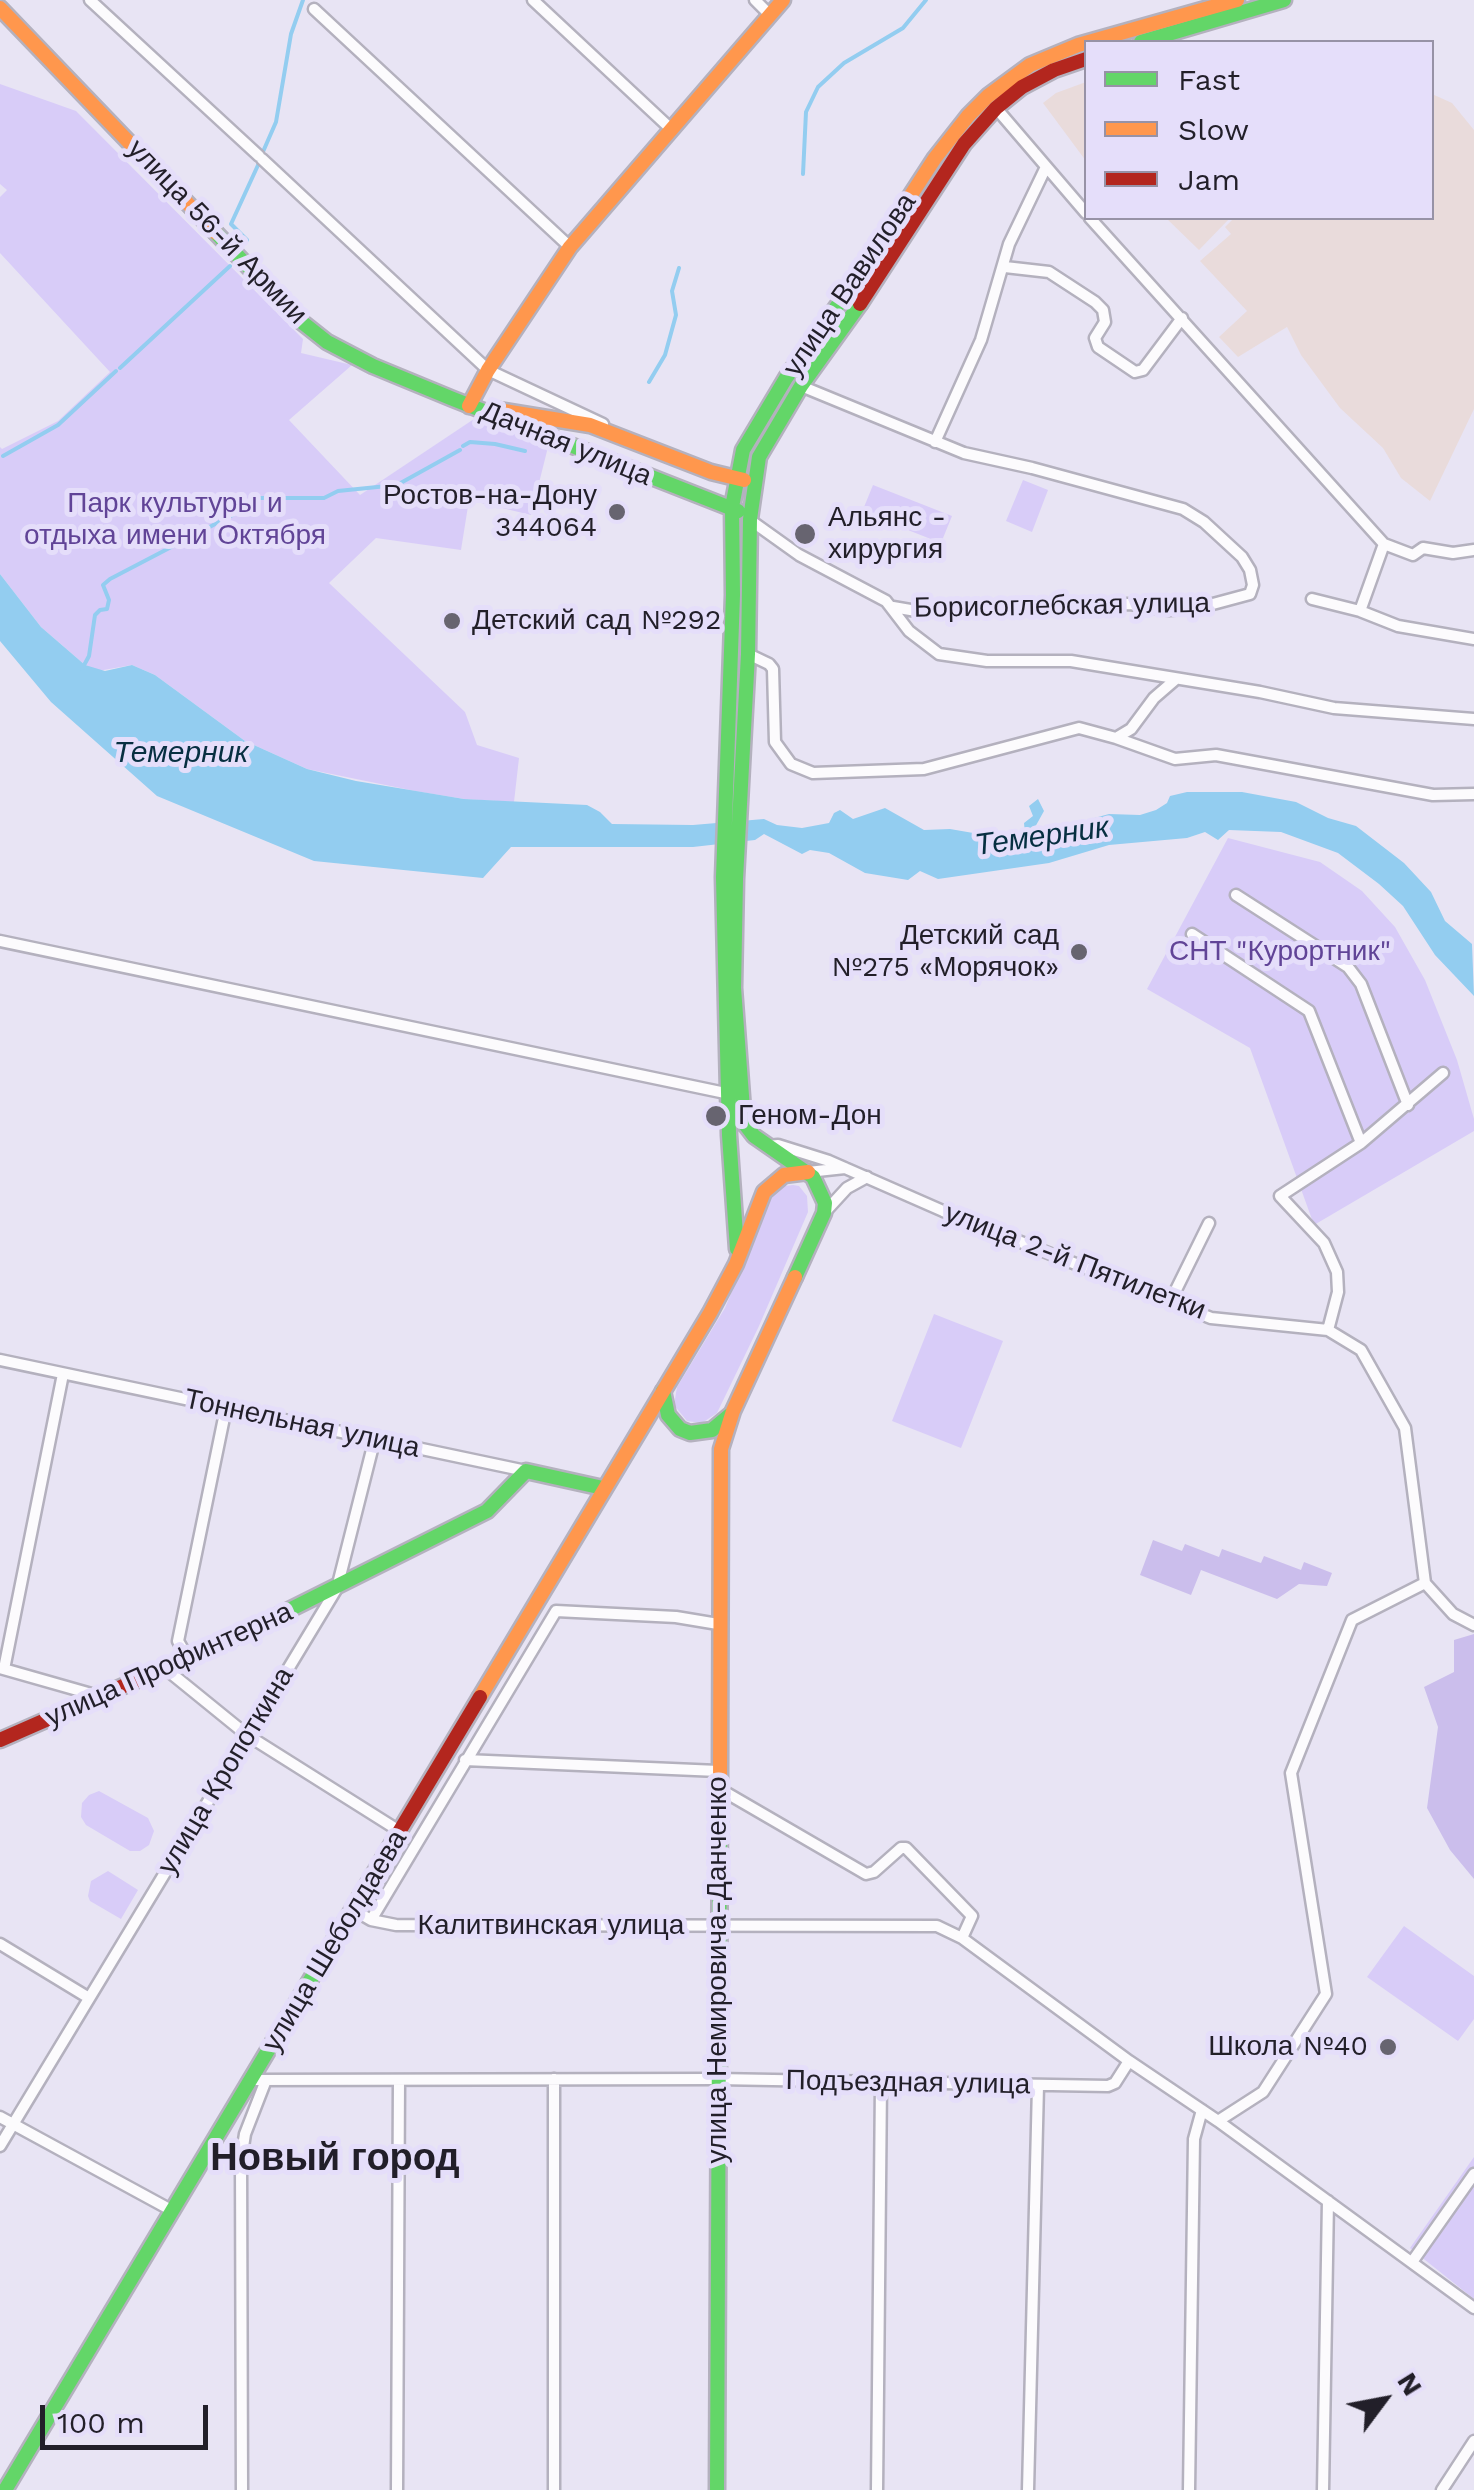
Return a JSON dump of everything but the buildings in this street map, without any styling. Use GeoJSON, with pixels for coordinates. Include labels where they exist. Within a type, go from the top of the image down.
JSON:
{"type":"FeatureCollection","features":[{"type":"Feature","properties":{"kind":"main road"},"geometry":{"type":"LineString","coordinates":[[469,406],[488,370],[570,247],[782,0]]}},
{"type":"Feature","properties":{"kind":"main road"},"geometry":{"type":"LineString","coordinates":[[1148,40],[1284,0]]}},
{"type":"Feature","properties":{"kind":"main road"},"geometry":{"type":"LineString","coordinates":[[1213,20],[1229,1]]}},
{"type":"Feature","properties":{"kind":"main road","name":"улица Вавилова"},"geometry":{"type":"LineString","coordinates":[[1095,40],[1229,1]]}},
{"type":"Feature","properties":{"kind":"main road","name":"улица 56-й Армии"},"geometry":{"type":"LineString","coordinates":[[0,8],[298,318],[343,352],[469,406]]}},
{"type":"Feature","properties":{"kind":"main road","name":"улица Вавилова"},"geometry":{"type":"LineString","coordinates":[[736,758],[732,507],[742,450],[786,378],[968,116],[1030,65],[1084,43]]}},
{"type":"Feature","properties":{"kind":"main road","name":"улица Вавилова"},"geometry":{"type":"LineString","coordinates":[[736,758],[748,654],[750,519],[760,456],[800,386],[888,265],[956,155],[996,108],[1022,87],[1084,60]]}},
{"type":"Feature","properties":{"kind":"main road","name":"Дачная улица"},"geometry":{"type":"LineString","coordinates":[[469,406],[590,426],[666,456],[754,483]]}},
{"type":"Feature","properties":{"kind":"main road","name":"Дачная улица"},"geometry":{"type":"LineString","coordinates":[[469,406],[732,507],[750,519]]}},
{"type":"Feature","properties":{"kind":"main road"},"geometry":{"type":"LineString","coordinates":[[610,462],[666,456]]}},
{"type":"Feature","properties":{"kind":"main road"},"geometry":{"type":"LineString","coordinates":[[736,758],[724,986],[734,1101],[738,1258]]}},
{"type":"Feature","properties":{"kind":"main road"},"geometry":{"type":"LineString","coordinates":[[734,1101],[744,1123],[768,1147],[808,1172],[823,1194],[824,1212]]}},
{"type":"Feature","properties":{"kind":"main road","name":"улица Шеболдаева"},"geometry":{"type":"LineString","coordinates":[[5,2490],[171,2210],[258,2080],[603,1488],[710,1314],[771,1183],[792,1172],[808,1172]]}},
{"type":"Feature","properties":{"kind":"main road","name":"улица Немировича-Данченко"},"geometry":{"type":"LineString","coordinates":[[717,2490],[721,1450],[733,1411],[824,1212]]}},
{"type":"Feature","properties":{"kind":"main road"},"geometry":{"type":"LineString","coordinates":[[663,1391],[668,1415],[680,1429],[690,1432],[699,1434],[717,1428],[733,1411]]}},
{"type":"Feature","properties":{"kind":"main road"},"geometry":{"type":"LineString","coordinates":[[337,1588],[487,1511],[526,1471]]}},
{"type":"Feature","properties":{"kind":"main road","name":"Тоннельная улица"},"geometry":{"type":"LineString","coordinates":[[526,1471],[603,1488]]}},
{"type":"Feature","properties":{"kind":"main road","name":"улица Профинтерна"},"geometry":{"type":"LineString","coordinates":[[0,1740],[167,1670],[337,1588]]}},
{"type":"Feature","properties":{"kind":"street","name":"Дачная улица"},"geometry":{"type":"LineString","coordinates":[[90,0],[488,370],[600,421],[619,436]]}},
{"type":"Feature","properties":{"kind":"street"},"geometry":{"type":"LineString","coordinates":[[532,0],[671,128]]}},
{"type":"Feature","properties":{"kind":"street"},"geometry":{"type":"LineString","coordinates":[[755,0],[771,16]]}},
{"type":"Feature","properties":{"kind":"street"},"geometry":{"type":"LineString","coordinates":[[314,10],[570,247]]}},
{"type":"Feature","properties":{"kind":"street"},"geometry":{"type":"LineString","coordinates":[[996,108],[1084,211]]}},
{"type":"Feature","properties":{"kind":"street"},"geometry":{"type":"LineString","coordinates":[[935,442],[981,340],[1009,244],[1046,168]]}},
{"type":"Feature","properties":{"kind":"street"},"geometry":{"type":"LineString","coordinates":[[1092,220],[1384,544],[1413,555],[1422,548],[1474,550]]}},
{"type":"Feature","properties":{"kind":"street"},"geometry":{"type":"LineString","coordinates":[[1005,267],[1049,272],[1096,302],[1103,310],[1105,322],[1095,338],[1098,347],[1135,372],[1144,370],[1182,318]]}},
{"type":"Feature","properties":{"kind":"street","name":"Борисоглебская улица"},"geometry":{"type":"LineString","coordinates":[[800,386],[935,442],[992,461],[1182,508],[1204,522],[1242,557],[1250,570],[1250,594],[1198,608],[1169,610],[1130,604],[979,606],[922,612],[894,607]]}},
{"type":"Feature","properties":{"kind":"street"},"geometry":{"type":"LineString","coordinates":[[750,519],[799,555],[894,607],[909,631],[939,654],[986,662],[1071,661],[1334,708],[1474,719]]}},
{"type":"Feature","properties":{"kind":"street"},"geometry":{"type":"LineString","coordinates":[[1360,610],[1384,544]]}},
{"type":"Feature","properties":{"kind":"street"},"geometry":{"type":"LineString","coordinates":[[1312,599],[1360,610],[1398,626],[1474,638]]}},
{"type":"Feature","properties":{"kind":"street"},"geometry":{"type":"LineString","coordinates":[[748,654],[773,669],[775,742],[791,764],[814,773],[924,769],[1080,728],[1175,759],[1216,754],[1433,795],[1474,794]]}},
{"type":"Feature","properties":{"kind":"street"},"geometry":{"type":"LineString","coordinates":[[1116,738],[1130,729],[1154,698],[1176,679]]}},
{"type":"Feature","properties":{"kind":"street"},"geometry":{"type":"LineString","coordinates":[[1236,894],[1348,967],[1362,984],[1408,1105]]}},
{"type":"Feature","properties":{"kind":"street"},"geometry":{"type":"LineString","coordinates":[[1192,934],[1308,1011],[1361,1143]]}},
{"type":"Feature","properties":{"kind":"street"},"geometry":{"type":"LineString","coordinates":[[0,941],[734,1101]]}},
{"type":"Feature","properties":{"kind":"street"},"geometry":{"type":"LineString","coordinates":[[1443,1073],[1361,1143],[1280,1196],[1324,1243],[1337,1272],[1338,1292],[1328,1330],[1360,1350],[1405,1428],[1425,1584],[1453,1614],[1474,1625]]}},
{"type":"Feature","properties":{"kind":"street","name":"улица 2-й Пятилетки"},"geometry":{"type":"LineString","coordinates":[[768,1147],[778,1144],[846,1168],[1211,1318],[1328,1330]]}},
{"type":"Feature","properties":{"kind":"street"},"geometry":{"type":"LineString","coordinates":[[808,1172],[846,1168]]}},
{"type":"Feature","properties":{"kind":"street"},"geometry":{"type":"LineString","coordinates":[[824,1212],[847,1188],[867,1178]]}},
{"type":"Feature","properties":{"kind":"street"},"geometry":{"type":"LineString","coordinates":[[1170,1302],[1209,1223]]}},
{"type":"Feature","properties":{"kind":"street","name":"Тоннельная улица"},"geometry":{"type":"LineString","coordinates":[[0,1360],[526,1471]]}},
{"type":"Feature","properties":{"kind":"street"},"geometry":{"type":"LineString","coordinates":[[63,1374],[2,1668],[102,1698]]}},
{"type":"Feature","properties":{"kind":"street"},"geometry":{"type":"LineString","coordinates":[[189,1660],[178,1641],[226,1408]]}},
{"type":"Feature","properties":{"kind":"street","name":"улица Кропоткина"},"geometry":{"type":"LineString","coordinates":[[0,2146],[337,1588],[375,1438]]}},
{"type":"Feature","properties":{"kind":"street"},"geometry":{"type":"LineString","coordinates":[[1218,2120],[1263,2092],[1326,1994],[1290,1773],[1352,1620],[1425,1584]]}},
{"type":"Feature","properties":{"kind":"street"},"geometry":{"type":"LineString","coordinates":[[371,1920],[556,1611],[718,1624]]}},
{"type":"Feature","properties":{"kind":"street"},"geometry":{"type":"LineString","coordinates":[[167,1670],[247,1735],[401,1832]]}},
{"type":"Feature","properties":{"kind":"street"},"geometry":{"type":"LineString","coordinates":[[465,1760],[718,1771]]}},
{"type":"Feature","properties":{"kind":"street"},"geometry":{"type":"LineString","coordinates":[[718,1788],[866,1874],[906,1848],[972,1916],[962,1938]]}},
{"type":"Feature","properties":{"kind":"street","name":"Калитвинская улица"},"geometry":{"type":"LineString","coordinates":[[354,1910],[371,1920],[396,1925],[937,1926],[962,1938],[1129,2062]]}},
{"type":"Feature","properties":{"kind":"street"},"geometry":{"type":"LineString","coordinates":[[0,1944],[89,1998]]}},
{"type":"Feature","properties":{"kind":"street"},"geometry":{"type":"LineString","coordinates":[[1129,2062],[1218,2120],[1474,2308]]}},
{"type":"Feature","properties":{"kind":"street","name":"Подъездная улица"},"geometry":{"type":"LineString","coordinates":[[258,2080],[717,2079],[1108,2086],[1116,2083],[1129,2062]]}},
{"type":"Feature","properties":{"kind":"street"},"geometry":{"type":"LineString","coordinates":[[554,2079],[554,2490]]}},
{"type":"Feature","properties":{"kind":"street"},"geometry":{"type":"LineString","coordinates":[[242,2490],[241,2160],[258,2080]]}},
{"type":"Feature","properties":{"kind":"street"},"geometry":{"type":"LineString","coordinates":[[397,2490],[400,2080]]}},
{"type":"Feature","properties":{"kind":"street"},"geometry":{"type":"LineString","coordinates":[[877,2490],[882,2083]]}},
{"type":"Feature","properties":{"kind":"street"},"geometry":{"type":"LineString","coordinates":[[1028,2490],[1038,2086]]}},
{"type":"Feature","properties":{"kind":"street"},"geometry":{"type":"LineString","coordinates":[[1189,2490],[1194,2140],[1202,2110]]}},
{"type":"Feature","properties":{"kind":"street"},"geometry":{"type":"LineString","coordinates":[[0,2117],[171,2210]]}},
{"type":"Feature","properties":{"kind":"street"},"geometry":{"type":"LineString","coordinates":[[1412,2262],[1474,2174]]}},
{"type":"Feature","properties":{"kind":"street"},"geometry":{"type":"LineString","coordinates":[[1323,2490],[1328,2200]]}},
{"type":"Feature","properties":{"kind":"street"},"geometry":{"type":"LineString","coordinates":[[1442,2490],[1474,2441]]}},
{"type":"Feature","properties":{"kind":"shaded area"},"geometry":{"type":"Polygon","coordinates":[[[1084,83],[1084,158],[1043,103],[1056,93],[1084,83]]]}},
{"type":"Feature","properties":{"kind":"shaded area"},"geometry":{"type":"Polygon","coordinates":[[[1434,95],[1452,103],[1474,130],[1474,409],[1430,501],[1401,478],[1383,448],[1340,408],[1301,355],[1287,327],[1238,357],[1219,337],[1247,311],[1200,261],[1231,234],[1225,227],[1232,220],[1434,220],[1434,95]]]}},
{"type":"Feature","properties":{"kind":"shaded area"},"geometry":{"type":"Polygon","coordinates":[[[1168,220],[1228,220],[1199,250],[1168,220]]]}},
{"type":"Feature","properties":{"kind":"shaded area"},"geometry":{"type":"Polygon","coordinates":[[[1153,1540],[1182,1551],[1185,1544],[1219,1557],[1222,1549],[1261,1563],[1264,1556],[1301,1570],[1304,1562],[1332,1573],[1327,1586],[1299,1584],[1277,1599],[1201,1570],[1191,1595],[1140,1575],[1153,1540]]]}},
{"type":"Feature","properties":{"kind":"shaded area"},"geometry":{"type":"Polygon","coordinates":[[[1474,1634],[1474,1879],[1450,1850],[1427,1808],[1438,1727],[1424,1687],[1454,1672],[1454,1640],[1474,1634]]]}},
{"type":"Feature","properties":{"kind":"green space","name":"Парк культуры и отдыха имени Октября"},"geometry":{"type":"Polygon","coordinates":[[[0,84],[76,111],[303,339],[301,353],[352,365],[289,420],[360,495],[477,417],[548,447],[531,515],[469,500],[461,550],[376,538],[329,583],[465,712],[477,745],[519,758],[514,802],[464,799],[307,769],[245,741],[155,675],[132,665],[98,671],[85,665],[41,627],[0,574],[0,447],[58,421],[110,372],[0,253],[0,197],[7,190],[0,184],[0,84]]]}},
{"type":"Feature","properties":{"kind":"green space"},"geometry":{"type":"Polygon","coordinates":[[[1023,480],[1048,490],[1032,532],[1006,521],[1023,480]]]}},
{"type":"Feature","properties":{"kind":"green space"},"geometry":{"type":"Polygon","coordinates":[[[873,485],[952,516],[941,543],[862,512],[873,485]]]}},
{"type":"Feature","properties":{"kind":"green space","name":"СНТ \"Курортник\""},"geometry":{"type":"Polygon","coordinates":[[[1228,838],[1320,862],[1362,891],[1395,927],[1425,980],[1457,1060],[1474,1119],[1474,1131],[1314,1225],[1250,1048],[1147,989],[1228,838]]]}},
{"type":"Feature","properties":{"kind":"green space"},"geometry":{"type":"Polygon","coordinates":[[[793,1185],[807,1196],[808,1212],[759,1326],[717,1413],[702,1423],[687,1421],[674,1405],[677,1387],[725,1308],[770,1197],[784,1186],[793,1185]]]}},
{"type":"Feature","properties":{"kind":"green space"},"geometry":{"type":"Polygon","coordinates":[[[934,1314],[1003,1341],[961,1448],[892,1421],[934,1314]]]}},
{"type":"Feature","properties":{"kind":"green space"},"geometry":{"type":"Polygon","coordinates":[[[99,1791],[148,1818],[154,1831],[149,1845],[140,1851],[130,1851],[86,1825],[81,1817],[82,1803],[99,1791]]]}},
{"type":"Feature","properties":{"kind":"green space"},"geometry":{"type":"Polygon","coordinates":[[[108,1871],[138,1890],[121,1919],[88,1896],[91,1881],[108,1871]]]}},
{"type":"Feature","properties":{"kind":"green space"},"geometry":{"type":"Polygon","coordinates":[[[1404,1926],[1474,1976],[1474,2019],[1458,2041],[1367,1977],[1404,1926]]]}},
{"type":"Feature","properties":{"kind":"green space"},"geometry":{"type":"Polygon","coordinates":[[[1474,2157],[1474,2299],[1410,2248],[1474,2157]]]}},
{"type":"Feature","properties":{"kind":"water","name":"Темерник"},"geometry":{"type":"Polygon","coordinates":[[[0,574],[41,627],[85,665],[105,671],[132,665],[155,675],[245,741],[307,769],[356,781],[464,799],[587,805],[612,824],[693,825],[764,819],[802,828],[829,823],[840,810],[853,819],[885,808],[924,830],[950,829],[1006,837],[1025,834],[1024,823],[1033,816],[1029,806],[1038,799],[1044,811],[1034,829],[1036,834],[1109,814],[1140,815],[1156,810],[1170,796],[1187,792],[1242,792],[1296,802],[1356,826],[1404,863],[1431,892],[1445,921],[1472,944],[1474,996],[1435,955],[1403,906],[1379,884],[1338,853],[1281,832],[1229,830],[1218,840],[1205,832],[1187,838],[1109,845],[1049,863],[938,879],[920,871],[908,880],[865,873],[829,853],[810,850],[802,854],[764,834],[755,840],[693,847],[511,847],[483,878],[314,861],[157,796],[51,702],[0,641],[0,574]]]}},
{"type":"Feature","properties":{"kind":"waterway"},"geometry":{"type":"LineString","coordinates":[[262,154],[276,122],[291,34],[303,0]]}},
{"type":"Feature","properties":{"kind":"waterway"},"geometry":{"type":"LineString","coordinates":[[803,174],[806,112],[818,87],[844,63],[903,28],[926,0]]}},
{"type":"Feature","properties":{"kind":"waterway"},"geometry":{"type":"LineString","coordinates":[[247,240],[231,224],[259,163]]}},
{"type":"Feature","properties":{"kind":"waterway"},"geometry":{"type":"LineString","coordinates":[[120,368],[230,266]]}},
{"type":"Feature","properties":{"kind":"waterway"},"geometry":{"type":"LineString","coordinates":[[649,382],[665,355],[676,315],[672,291],[679,268]]}},
{"type":"Feature","properties":{"kind":"waterway"},"geometry":{"type":"LineString","coordinates":[[3,456],[58,425],[116,371]]}},
{"type":"Feature","properties":{"kind":"waterway"},"geometry":{"type":"LineString","coordinates":[[463,446],[470,442],[495,444],[525,451]]}},
{"type":"Feature","properties":{"kind":"waterway"},"geometry":{"type":"LineString","coordinates":[[249,503],[253,498],[324,498],[338,491],[397,485],[460,450]]}},
{"type":"Feature","properties":{"kind":"waterway"},"geometry":{"type":"LineString","coordinates":[[82,669],[89,656],[95,615],[107,609],[109,600],[103,585],[244,509]]}},
{"type":"Feature","properties":{"kind":"traffic: fast"},"geometry":{"type":"LineString","coordinates":[[1148,40],[1284,0]]}},
{"type":"Feature","properties":{"kind":"traffic: fast"},"geometry":{"type":"LineString","coordinates":[[216,233],[298,319],[327,342],[453,399],[738,511]]}},
{"type":"Feature","properties":{"kind":"traffic: fast"},"geometry":{"type":"LineString","coordinates":[[737,1249],[729,1135],[723,877],[733,595],[732,507],[743,450],[786,378],[857,278]]}},
{"type":"Feature","properties":{"kind":"traffic: fast"},"geometry":{"type":"LineString","coordinates":[[795,1277],[825,1203],[813,1177],[754,1136],[744,1123],[734,988],[750,519],[759,457],[801,386],[860,304]]}},
{"type":"Feature","properties":{"kind":"traffic: fast"},"geometry":{"type":"LineString","coordinates":[[663,1391],[668,1415],[680,1429],[690,1433],[712,1430],[730,1415]]}},
{"type":"Feature","properties":{"kind":"traffic: fast"},"geometry":{"type":"LineString","coordinates":[[233,1638],[487,1511],[526,1471],[603,1488]]}},
{"type":"Feature","properties":{"kind":"traffic: fast"},"geometry":{"type":"LineString","coordinates":[[717,2490],[720,1784]]}},
{"type":"Feature","properties":{"kind":"traffic: fast"},"geometry":{"type":"LineString","coordinates":[[5,2490],[321,1962]]}},
{"type":"Feature","properties":{"kind":"traffic: slow"},"geometry":{"type":"LineString","coordinates":[[469,406],[488,370],[570,247],[783,0]]}},
{"type":"Feature","properties":{"kind":"traffic: slow"},"geometry":{"type":"LineString","coordinates":[[1096,40],[1237,0]]}},
{"type":"Feature","properties":{"kind":"traffic: slow"},"geometry":{"type":"LineString","coordinates":[[0,8],[216,233]]}},
{"type":"Feature","properties":{"kind":"traffic: slow"},"geometry":{"type":"LineString","coordinates":[[857,278],[935,158],[968,116],[1030,65],[1084,43]]}},
{"type":"Feature","properties":{"kind":"traffic: slow"},"geometry":{"type":"LineString","coordinates":[[498,410],[590,425],[711,472],[744,480]]}},
{"type":"Feature","properties":{"kind":"traffic: slow"},"geometry":{"type":"LineString","coordinates":[[480,1697],[710,1313],[736,1264],[764,1192],[784,1175],[808,1172]]}},
{"type":"Feature","properties":{"kind":"traffic: slow"},"geometry":{"type":"LineString","coordinates":[[720,1784],[721,1449],[733,1411],[795,1277]]}},
{"type":"Feature","properties":{"kind":"traffic: jam"},"geometry":{"type":"LineString","coordinates":[[860,304],[964,144],[996,108],[1022,87],[1084,60]]}},
{"type":"Feature","properties":{"kind":"traffic: jam"},"geometry":{"type":"LineString","coordinates":[[0,1740],[233,1638]]}},
{"type":"Feature","properties":{"kind":"traffic: jam"},"geometry":{"type":"LineString","coordinates":[[321,1962],[480,1697]]}},
{"type":"Feature","properties":{"kind":"place","name":"Ростов-на-Дону 344064"},"geometry":{"type":"Point","coordinates":[617,512]}},
{"type":"Feature","properties":{"kind":"place","name":"Альянс - хирургия"},"geometry":{"type":"Point","coordinates":[805,534]}},
{"type":"Feature","properties":{"kind":"place","name":"Детский сад №292"},"geometry":{"type":"Point","coordinates":[452,621]}},
{"type":"Feature","properties":{"kind":"place","name":"Детский сад №275 «Морячок»"},"geometry":{"type":"Point","coordinates":[1079,952]}},
{"type":"Feature","properties":{"kind":"place","name":"Геном-Дон"},"geometry":{"type":"Point","coordinates":[716,1116]}},
{"type":"Feature","properties":{"kind":"place","name":"Школа №40"},"geometry":{"type":"Point","coordinates":[1388,2047]}},
{"type":"Feature","properties":{"kind":"district","name":"Новый город"},"geometry":{"type":"Point","coordinates":[335,2159]}}]}
